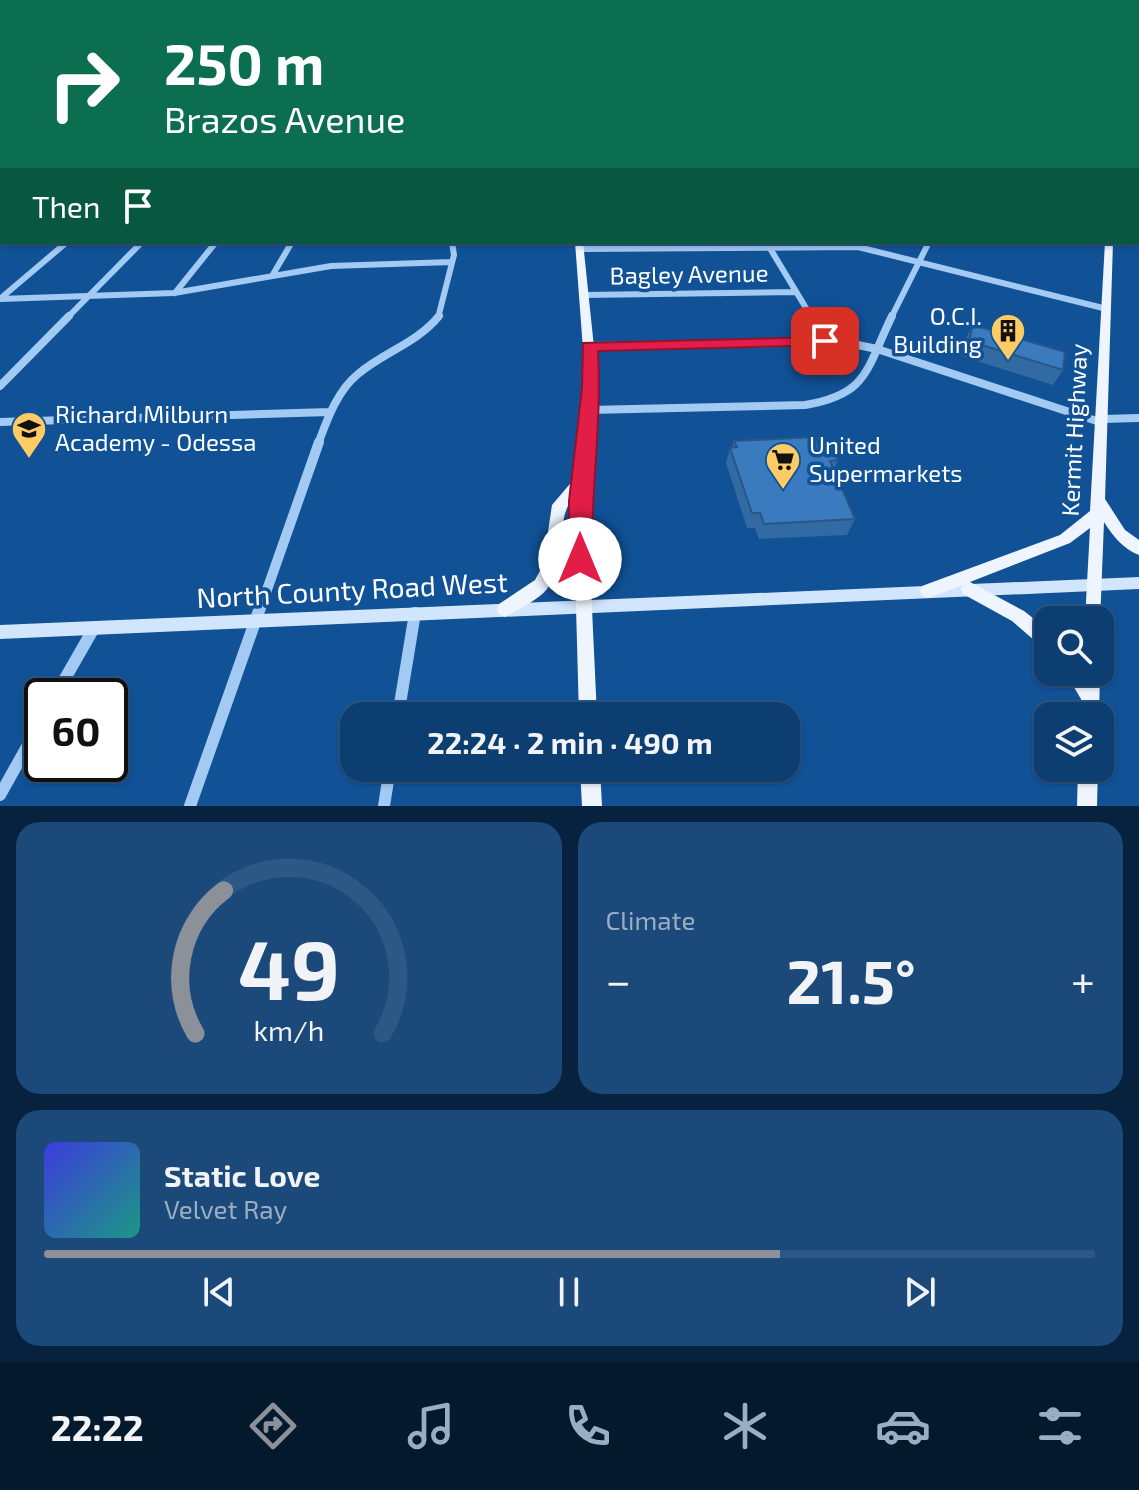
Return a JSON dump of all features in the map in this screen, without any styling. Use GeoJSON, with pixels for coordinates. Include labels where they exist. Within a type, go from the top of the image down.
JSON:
{"type":"FeatureCollection","features":[{"type":"Feature","properties":{"kind":"main road","name":"Kermit Highway"},"geometry":{"type":"LineString","coordinates":[[1094,606],[1109,244]]}},
{"type":"Feature","properties":{"kind":"main road"},"geometry":{"type":"LineString","coordinates":[[580,246],[589,346],[589,410],[580,554],[587,702]]}},
{"type":"Feature","properties":{"kind":"main road"},"geometry":{"type":"LineString","coordinates":[[505,609],[541,585],[551,565],[559,505],[583,478]]}},
{"type":"Feature","properties":{"kind":"main road"},"geometry":{"type":"LineString","coordinates":[[928,591],[1065,539],[1098,508],[1120,534],[1139,549]]}},
{"type":"Feature","properties":{"kind":"main road","name":"North County Road West"},"geometry":{"type":"LineString","coordinates":[[0,632],[1139,583]]}},
{"type":"Feature","properties":{"kind":"main road"},"geometry":{"type":"LineString","coordinates":[[969,589],[1018,616],[1034,629]]}},
{"type":"Feature","properties":{"kind":"main road"},"geometry":{"type":"LineString","coordinates":[[591,782],[592,806]]}},
{"type":"Feature","properties":{"kind":"main road"},"geometry":{"type":"LineString","coordinates":[[1087,806],[1088,782]]}},
{"type":"Feature","properties":{"kind":"street"},"geometry":{"type":"LineString","coordinates":[[0,298],[65,244]]}},
{"type":"Feature","properties":{"kind":"street"},"geometry":{"type":"LineString","coordinates":[[0,386],[140,244]]}},
{"type":"Feature","properties":{"kind":"street"},"geometry":{"type":"LineString","coordinates":[[174,293],[214,244]]}},
{"type":"Feature","properties":{"kind":"street"},"geometry":{"type":"LineString","coordinates":[[272,276],[291,244]]}},
{"type":"Feature","properties":{"kind":"street"},"geometry":{"type":"LineString","coordinates":[[190,806],[330,412],[356,375],[421,335],[438,318],[452,262],[452,244]]}},
{"type":"Feature","properties":{"kind":"street"},"geometry":{"type":"LineString","coordinates":[[580,246],[768,244],[858,247],[1107,309]]}},
{"type":"Feature","properties":{"kind":"street"},"geometry":{"type":"LineString","coordinates":[[768,244],[825,341]]}},
{"type":"Feature","properties":{"kind":"street"},"geometry":{"type":"LineString","coordinates":[[589,410],[820,404],[846,395],[857,387],[926,244]]}},
{"type":"Feature","properties":{"kind":"street"},"geometry":{"type":"LineString","coordinates":[[0,298],[174,293],[331,266],[452,262]]}},
{"type":"Feature","properties":{"kind":"street","name":"Bagley Avenue"},"geometry":{"type":"LineString","coordinates":[[584,295],[795,292]]}},
{"type":"Feature","properties":{"kind":"street"},"geometry":{"type":"LineString","coordinates":[[589,346],[825,341],[877,349],[1103,421],[1139,418]]}},
{"type":"Feature","properties":{"kind":"street"},"geometry":{"type":"LineString","coordinates":[[0,422],[330,412]]}},
{"type":"Feature","properties":{"kind":"street"},"geometry":{"type":"LineString","coordinates":[[400,702],[415,613]]}},
{"type":"Feature","properties":{"kind":"street"},"geometry":{"type":"LineString","coordinates":[[65,678],[94,628]]}},
{"type":"Feature","properties":{"kind":"street"},"geometry":{"type":"LineString","coordinates":[[0,795],[24,752]]}},
{"type":"Feature","properties":{"kind":"street"},"geometry":{"type":"LineString","coordinates":[[384,806],[388,782]]}},
{"type":"Feature","properties":{"kind":"building"},"geometry":{"type":"Polygon","coordinates":[[[973,325],[1065,352],[1063,370],[969,341],[973,325]]]}},
{"type":"Feature","properties":{"kind":"building","name":"United Supermarkets"},"geometry":{"type":"Polygon","coordinates":[[[816,437],[818,443],[829,442],[838,460],[830,461],[855,519],[764,524],[760,513],[752,513],[730,448],[737,447],[734,441],[816,437]]]}},
{"type":"Feature","properties":{"kind":"place","name":"O.C.I. Building"},"geometry":{"type":"Point","coordinates":[1008,362]}},
{"type":"Feature","properties":{"kind":"place","name":"Richard Milburn Academy - Odessa"},"geometry":{"type":"Point","coordinates":[29,460]}},
{"type":"Feature","properties":{"kind":"place","name":"United Supermarkets"},"geometry":{"type":"Point","coordinates":[783,491]}},
{"type":"Feature","properties":{"kind":"route"},"geometry":{"type":"LineString","coordinates":[[580,559],[580,501],[591,388],[589,346],[825,341]]}}]}
